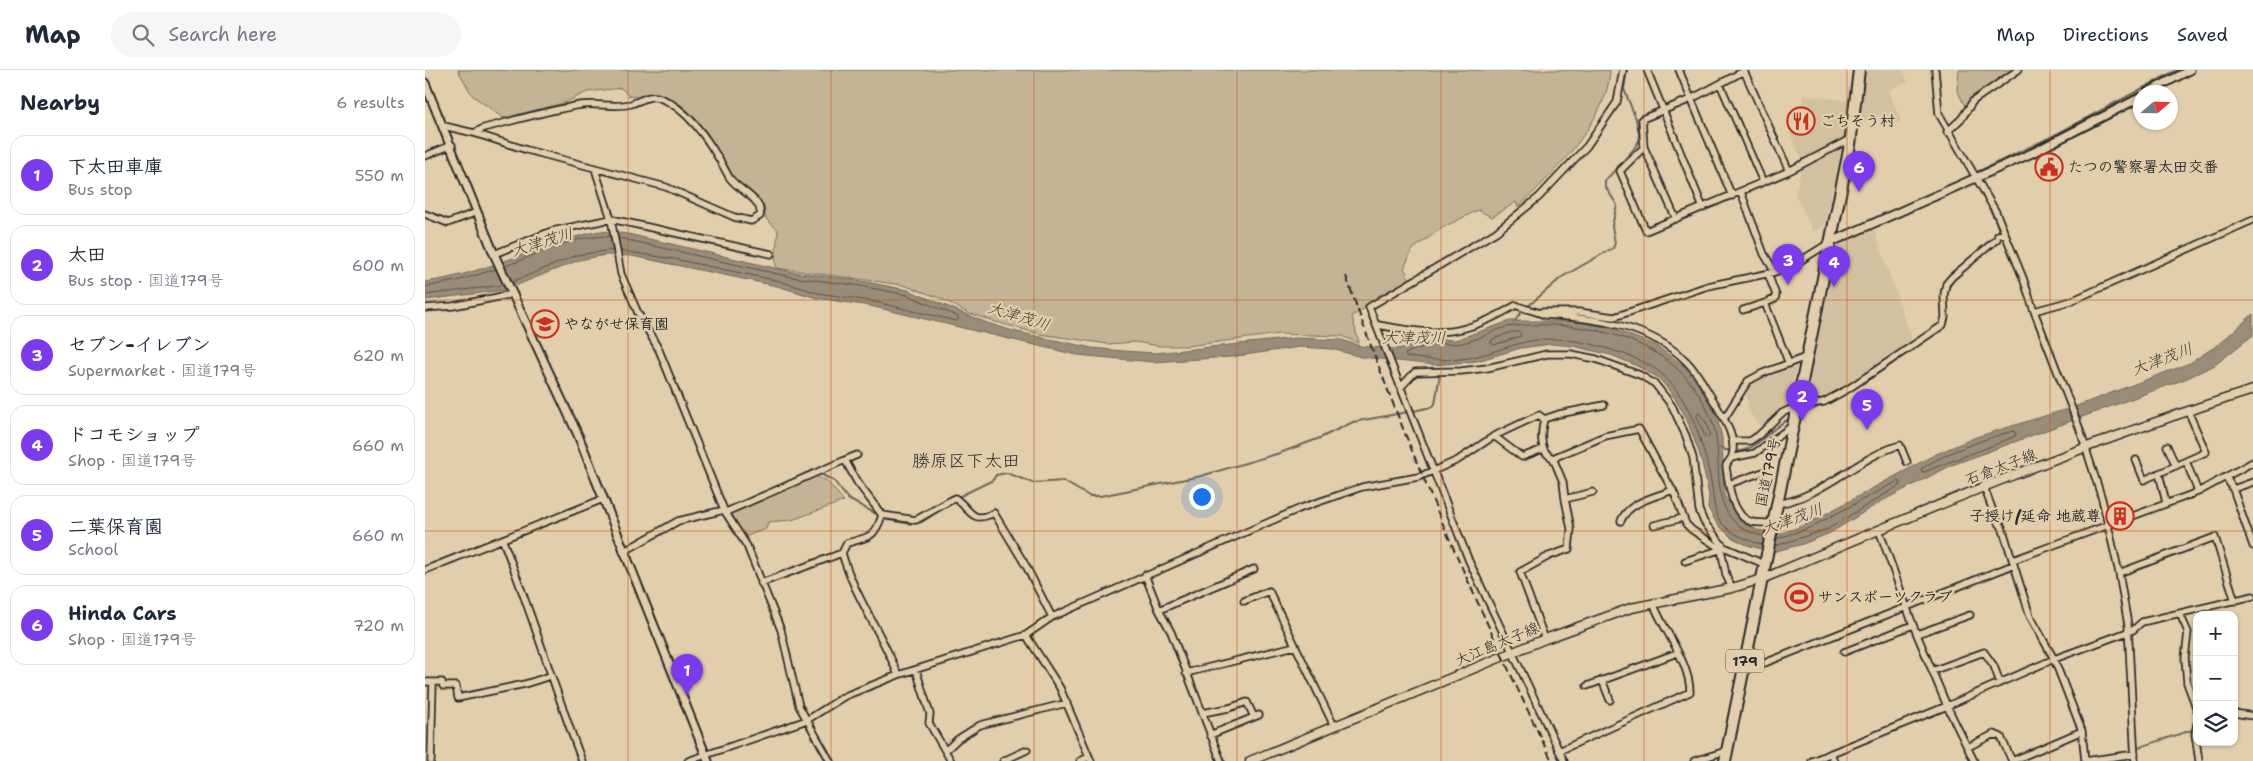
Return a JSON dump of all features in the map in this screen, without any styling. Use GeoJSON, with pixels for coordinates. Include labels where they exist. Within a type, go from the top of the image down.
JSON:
{"type":"FeatureCollection","features":[{"type":"Feature","properties":{"kind":"highway","name":"国道179号"},"geometry":{"type":"LineString","coordinates":[[1726,756],[1850,139],[1859,70]]}},
{"type":"Feature","properties":{"kind":"main road","name":"石倉太子線"},"geometry":{"type":"LineString","coordinates":[[1762,580],[1984,487],[2188,411],[2253,390]]}},
{"type":"Feature","properties":{"kind":"main road","name":"大江島太子線"},"geometry":{"type":"LineString","coordinates":[[1251,761],[1545,639],[1631,608],[1732,588],[1762,580]]}},
{"type":"Feature","properties":{"kind":"street"},"geometry":{"type":"LineString","coordinates":[[1564,761],[1511,653],[1469,561],[1378,325],[1369,307],[1496,232],[1558,179],[1587,146],[1617,102],[1623,70]]}},
{"type":"Feature","properties":{"kind":"street"},"geometry":{"type":"LineString","coordinates":[[1647,70],[1703,208]]}},
{"type":"Feature","properties":{"kind":"street"},"geometry":{"type":"LineString","coordinates":[[1679,70],[1732,196]]}},
{"type":"Feature","properties":{"kind":"street"},"geometry":{"type":"LineString","coordinates":[[1935,70],[1938,86],[1937,106],[1947,132],[1991,202],[2005,233],[2023,278],[2033,312],[2069,400],[2086,449],[2119,573],[2128,632],[2135,758],[2085,761],[2082,732],[2054,659],[2030,616],[2002,527],[1984,487]]}},
{"type":"Feature","properties":{"kind":"street"},"geometry":{"type":"LineString","coordinates":[[1947,132],[1962,118],[1973,102],[2018,70]]}},
{"type":"Feature","properties":{"kind":"street"},"geometry":{"type":"LineString","coordinates":[[2161,85],[2189,70]]}},
{"type":"Feature","properties":{"kind":"street"},"geometry":{"type":"LineString","coordinates":[[1676,219],[1644,146],[1642,119],[1691,99],[1744,71],[1789,171]]}},
{"type":"Feature","properties":{"kind":"street"},"geometry":{"type":"LineString","coordinates":[[425,83],[452,145],[494,254],[578,435],[623,552],[707,758]]}},
{"type":"Feature","properties":{"kind":"street"},"geometry":{"type":"LineString","coordinates":[[1720,84],[1763,182]]}},
{"type":"Feature","properties":{"kind":"street"},"geometry":{"type":"LineString","coordinates":[[444,126],[595,169],[666,186],[734,217],[751,221],[760,216],[759,204],[734,184],[719,157],[697,127],[661,98],[651,96],[630,104],[582,105],[499,124],[474,133]]}},
{"type":"Feature","properties":{"kind":"street"},"geometry":{"type":"LineString","coordinates":[[1378,325],[1429,332],[1463,330],[1481,324],[1516,305],[1530,312],[1555,311],[1614,318],[1708,286],[1775,272],[1792,266],[1829,243],[1974,177],[2032,153],[2133,101]]}},
{"type":"Feature","properties":{"kind":"street"},"geometry":{"type":"LineString","coordinates":[[1644,146],[1620,171],[1646,231],[1789,171],[1850,139]]}},
{"type":"Feature","properties":{"kind":"street"},"geometry":{"type":"LineString","coordinates":[[425,156],[452,145]]}},
{"type":"Feature","properties":{"kind":"street"},"geometry":{"type":"LineString","coordinates":[[595,169],[611,219],[621,274],[638,314],[659,350],[725,511],[747,546],[781,630],[794,691],[803,717],[807,720],[830,761]]}},
{"type":"Feature","properties":{"kind":"street"},"geometry":{"type":"LineString","coordinates":[[1741,192],[1765,254],[1775,272]]}},
{"type":"Feature","properties":{"kind":"street"},"geometry":{"type":"LineString","coordinates":[[425,214],[448,223],[477,212]]}},
{"type":"Feature","properties":{"kind":"street"},"geometry":{"type":"LineString","coordinates":[[494,254],[552,231],[611,219],[771,254]]}},
{"type":"Feature","properties":{"kind":"street"},"geometry":{"type":"LineString","coordinates":[[2033,312],[2071,301],[2253,220]]}},
{"type":"Feature","properties":{"kind":"street"},"geometry":{"type":"LineString","coordinates":[[1734,441],[1750,440],[1759,435],[1782,412],[1797,406],[1824,402],[1848,389],[1943,325],[1946,284],[1952,276],[1997,239],[1998,235],[2005,233]]}},
{"type":"Feature","properties":{"kind":"street"},"geometry":{"type":"LineString","coordinates":[[1743,310],[1775,300],[1776,295],[1768,274]]}},
{"type":"Feature","properties":{"kind":"street"},"geometry":{"type":"LineString","coordinates":[[425,308],[453,306],[513,294]]}},
{"type":"Feature","properties":{"kind":"street"},"geometry":{"type":"LineString","coordinates":[[1765,303],[1789,364]]}},
{"type":"Feature","properties":{"kind":"street"},"geometry":{"type":"LineString","coordinates":[[1539,312],[1544,315],[1598,320],[1619,325],[1668,346],[1686,361],[1697,374],[1724,419],[1734,441],[1731,458],[1726,466],[1734,503],[1745,519],[1772,525]]}},
{"type":"Feature","properties":{"kind":"street"},"geometry":{"type":"LineString","coordinates":[[1401,387],[1415,372],[1487,368],[1547,354],[1571,354],[1596,359],[1640,375],[1655,384],[1672,406],[1693,458],[1699,510],[1722,548],[1725,575],[1732,588]]}},
{"type":"Feature","properties":{"kind":"street"},"geometry":{"type":"LineString","coordinates":[[1724,419],[1748,381],[1806,357]]}},
{"type":"Feature","properties":{"kind":"street"},"geometry":{"type":"LineString","coordinates":[[688,761],[707,758],[807,720],[845,696],[898,675],[1026,635],[1052,617],[1301,508],[1363,487],[1418,477],[1433,471],[1458,460],[1494,436],[1539,415],[1545,419],[1604,405]]}},
{"type":"Feature","properties":{"kind":"street"},"geometry":{"type":"LineString","coordinates":[[2136,460],[2144,480],[2205,452],[2188,411]]}},
{"type":"Feature","properties":{"kind":"street"},"geometry":{"type":"LineString","coordinates":[[1545,419],[1541,430],[1543,449],[1553,458],[1563,482],[1571,529],[1569,549],[1549,556],[1521,572],[1545,639]]}},
{"type":"Feature","properties":{"kind":"street"},"geometry":{"type":"LineString","coordinates":[[1731,458],[1755,454],[1793,425]]}},
{"type":"Feature","properties":{"kind":"street"},"geometry":{"type":"LineString","coordinates":[[1553,458],[1605,436],[1639,429],[1673,490],[1683,518],[1692,530],[1722,548],[1765,562]]}},
{"type":"Feature","properties":{"kind":"street"},"geometry":{"type":"LineString","coordinates":[[1494,436],[1523,457],[1543,449]]}},
{"type":"Feature","properties":{"kind":"street"},"geometry":{"type":"LineString","coordinates":[[1776,504],[1810,492],[1879,451],[1900,445],[1907,462]]}},
{"type":"Feature","properties":{"kind":"street"},"geometry":{"type":"LineString","coordinates":[[2167,446],[2175,466]]}},
{"type":"Feature","properties":{"kind":"street"},"geometry":{"type":"LineString","coordinates":[[623,552],[678,522],[725,511],[857,454]]}},
{"type":"Feature","properties":{"kind":"street"},"geometry":{"type":"LineString","coordinates":[[845,460],[881,518]]}},
{"type":"Feature","properties":{"kind":"street"},"geometry":{"type":"LineString","coordinates":[[2185,461],[2198,492]]}},
{"type":"Feature","properties":{"kind":"street"},"geometry":{"type":"LineString","coordinates":[[1744,668],[1752,668],[2013,563],[2198,492],[2253,462]]}},
{"type":"Feature","properties":{"kind":"street"},"geometry":{"type":"LineString","coordinates":[[1729,484],[1763,472]]}},
{"type":"Feature","properties":{"kind":"street"},"geometry":{"type":"LineString","coordinates":[[2159,473],[2166,503]]}},
{"type":"Feature","properties":{"kind":"street"},"geometry":{"type":"LineString","coordinates":[[2226,477],[2233,489],[2253,544]]}},
{"type":"Feature","properties":{"kind":"street"},"geometry":{"type":"LineString","coordinates":[[2233,489],[2253,482]]}},
{"type":"Feature","properties":{"kind":"street"},"geometry":{"type":"LineString","coordinates":[[1621,521],[1623,514],[1633,505],[1673,490]]}},
{"type":"Feature","properties":{"kind":"street"},"geometry":{"type":"LineString","coordinates":[[1565,498],[1593,492]]}},
{"type":"Feature","properties":{"kind":"street"},"geometry":{"type":"LineString","coordinates":[[425,570],[503,541],[603,499]]}},
{"type":"Feature","properties":{"kind":"street"},"geometry":{"type":"LineString","coordinates":[[881,518],[916,520],[957,499],[977,518],[994,513],[1026,566],[1052,617]]}},
{"type":"Feature","properties":{"kind":"street"},"geometry":{"type":"LineString","coordinates":[[881,518],[873,535],[847,543],[842,553],[850,581],[898,675]]}},
{"type":"Feature","properties":{"kind":"street"},"geometry":{"type":"LineString","coordinates":[[1654,525],[1683,518]]}},
{"type":"Feature","properties":{"kind":"street"},"geometry":{"type":"LineString","coordinates":[[1879,530],[1913,625],[1947,706],[1974,761]]}},
{"type":"Feature","properties":{"kind":"street"},"geometry":{"type":"LineString","coordinates":[[2119,573],[2215,537],[2235,600]]}},
{"type":"Feature","properties":{"kind":"street"},"geometry":{"type":"LineString","coordinates":[[503,541],[527,602],[550,676],[582,761]]}},
{"type":"Feature","properties":{"kind":"street"},"geometry":{"type":"LineString","coordinates":[[1685,561],[1722,548]]}},
{"type":"Feature","properties":{"kind":"street"},"geometry":{"type":"LineString","coordinates":[[761,583],[842,553]]}},
{"type":"Feature","properties":{"kind":"street"},"geometry":{"type":"LineString","coordinates":[[1159,610],[1254,569]]}},
{"type":"Feature","properties":{"kind":"street"},"geometry":{"type":"LineString","coordinates":[[1145,575],[1159,610],[1171,632],[1221,761]]}},
{"type":"Feature","properties":{"kind":"street"},"geometry":{"type":"LineString","coordinates":[[1243,601],[1269,591],[1334,726]]}},
{"type":"Feature","properties":{"kind":"street"},"geometry":{"type":"LineString","coordinates":[[1812,761],[1947,706],[2054,659],[2128,632],[2142,622],[2253,596]]}},
{"type":"Feature","properties":{"kind":"street"},"geometry":{"type":"LineString","coordinates":[[1559,751],[1690,692],[1687,672],[1653,603]]}},
{"type":"Feature","properties":{"kind":"street"},"geometry":{"type":"LineString","coordinates":[[1917,634],[1970,614]]}},
{"type":"Feature","properties":{"kind":"street"},"geometry":{"type":"LineString","coordinates":[[2180,614],[2188,632],[2185,658],[2187,683],[2194,701]]}},
{"type":"Feature","properties":{"kind":"street"},"geometry":{"type":"LineString","coordinates":[[1844,652],[1913,625]]}},
{"type":"Feature","properties":{"kind":"street"},"geometry":{"type":"LineString","coordinates":[[1026,635],[1060,688],[1067,703],[1090,759],[1081,761]]}},
{"type":"Feature","properties":{"kind":"street"},"geometry":{"type":"LineString","coordinates":[[1186,673],[1295,646]]}},
{"type":"Feature","properties":{"kind":"street"},"geometry":{"type":"LineString","coordinates":[[1932,671],[1984,652],[1993,666],[2000,683]]}},
{"type":"Feature","properties":{"kind":"street"},"geometry":{"type":"LineString","coordinates":[[1587,686],[1677,653]]}},
{"type":"Feature","properties":{"kind":"street"},"geometry":{"type":"LineString","coordinates":[[916,670],[930,714],[929,723],[951,761]]}},
{"type":"Feature","properties":{"kind":"street"},"geometry":{"type":"LineString","coordinates":[[425,682],[442,682],[443,686],[456,686],[458,698],[517,686],[550,676]]}},
{"type":"Feature","properties":{"kind":"street"},"geometry":{"type":"LineString","coordinates":[[1602,680],[1610,700]]}},
{"type":"Feature","properties":{"kind":"street"},"geometry":{"type":"LineString","coordinates":[[431,761],[428,737],[433,682]]}},
{"type":"Feature","properties":{"kind":"street"},"geometry":{"type":"LineString","coordinates":[[1202,713],[1229,708],[1247,702],[1256,716],[1211,735]]}},
{"type":"Feature","properties":{"kind":"street"},"geometry":{"type":"LineString","coordinates":[[946,750],[958,739],[980,725],[1067,703]]}},
{"type":"Feature","properties":{"kind":"street"},"geometry":{"type":"LineString","coordinates":[[2238,714],[2253,716]]}},
{"type":"Feature","properties":{"kind":"street"},"geometry":{"type":"LineString","coordinates":[[1968,746],[1994,734],[2001,738],[2012,761],[2082,732]]}},
{"type":"Feature","properties":{"kind":"street"},"geometry":{"type":"LineString","coordinates":[[2197,746],[2199,761]]}},
{"type":"Feature","properties":{"kind":"street"},"geometry":{"type":"LineString","coordinates":[[1003,761],[1027,750]]}},
{"type":"Feature","properties":{"kind":"street"},"geometry":{"type":"LineString","coordinates":[[1831,753],[1834,761]]}},
{"type":"Feature","properties":{"kind":"street"},"geometry":{"type":"LineString","coordinates":[[1693,761],[1726,756]]}},
{"type":"Feature","properties":{"kind":"shaded area"},"geometry":{"type":"Polygon","coordinates":[[[458,70],[1610,70],[1607,89],[1600,108],[1562,163],[1518,207],[1516,202],[1492,217],[1478,210],[1442,228],[1413,249],[1404,268],[1410,280],[1378,296],[1375,302],[1352,316],[1359,343],[1342,336],[1279,334],[1187,346],[1160,346],[1135,342],[1108,344],[1040,334],[968,313],[940,298],[903,285],[777,268],[775,262],[778,230],[766,219],[763,204],[740,185],[704,129],[683,106],[670,99],[655,95],[651,99],[629,96],[621,88],[587,92],[564,103],[503,118],[472,95],[458,70]]]}},
{"type":"Feature","properties":{"kind":"shaded area"},"geometry":{"type":"Polygon","coordinates":[[[1865,70],[1903,70],[1908,82],[1888,90],[1901,121],[1885,127],[1880,115],[1858,123],[1863,97],[1865,70]]]}},
{"type":"Feature","properties":{"kind":"shaded area"},"geometry":{"type":"Polygon","coordinates":[[[1959,70],[2011,70],[1966,108],[1957,90],[1959,70]]]}},
{"type":"Feature","properties":{"kind":"shaded area"},"geometry":{"type":"Polygon","coordinates":[[[1804,95],[1850,101],[1844,139],[1802,159],[1789,132],[1793,107],[1802,108],[1804,95]]]}},
{"type":"Feature","properties":{"kind":"shaded area"},"geometry":{"type":"Polygon","coordinates":[[[1841,149],[1825,225],[1813,231],[1795,194],[1801,169],[1841,149]]]}},
{"type":"Feature","properties":{"kind":"shaded area"},"geometry":{"type":"Polygon","coordinates":[[[1873,227],[1913,342],[1858,382],[1818,402],[1805,404],[1837,246],[1873,227]]]}},
{"type":"Feature","properties":{"kind":"shaded area"},"geometry":{"type":"Polygon","coordinates":[[[1789,365],[1797,365],[1786,412],[1776,416],[1761,428],[1749,412],[1745,391],[1749,383],[1761,375],[1789,365]]]}},
{"type":"Feature","properties":{"kind":"shaded area"},"geometry":{"type":"Polygon","coordinates":[[[814,475],[827,481],[844,501],[792,520],[768,522],[766,529],[744,537],[731,512],[814,475]]]}},
{"type":"Feature","properties":{"kind":"water"},"geometry":{"type":"Polygon","coordinates":[[[600,231],[628,234],[792,272],[856,280],[908,290],[987,323],[1017,332],[1092,348],[1123,351],[1155,353],[1296,338],[1342,340],[1360,346],[1395,349],[1415,346],[1436,339],[1455,340],[1510,321],[1572,321],[1610,328],[1655,345],[1683,365],[1700,387],[1717,417],[1722,438],[1724,495],[1739,520],[1757,530],[1780,534],[1807,524],[1934,455],[1976,437],[2074,407],[2190,363],[2219,344],[2253,314],[2253,335],[2215,365],[2185,379],[1952,465],[1882,501],[1830,533],[1803,544],[1772,552],[1747,545],[1731,537],[1717,524],[1708,508],[1709,495],[1701,458],[1686,417],[1674,397],[1659,378],[1611,355],[1573,346],[1551,344],[1521,348],[1477,361],[1435,365],[1361,357],[1332,349],[1300,347],[1230,357],[1153,362],[1077,355],[870,306],[817,298],[777,286],[632,256],[606,255],[579,260],[505,290],[425,300],[425,282],[448,278],[491,266],[556,243],[600,231]]]}},
{"type":"Feature","properties":{"kind":"waterway"},"geometry":{"type":"LineString","coordinates":[[1527,307],[1562,277],[1613,248],[1615,243],[1612,226],[1617,205],[1605,186],[1605,181],[1633,150],[1640,139],[1636,119],[1624,89],[1627,70]]}},
{"type":"Feature","properties":{"kind":"waterway"},"geometry":{"type":"LineString","coordinates":[[1975,173],[2051,137],[2177,70]]}},
{"type":"Feature","properties":{"kind":"waterway"},"geometry":{"type":"LineString","coordinates":[[1832,401],[1873,377],[1944,328],[1947,319],[1947,295],[1951,283],[2001,238],[1996,221],[1989,208]]}},
{"type":"Feature","properties":{"kind":"waterway"},"geometry":{"type":"LineString","coordinates":[[1514,322],[1523,310]]}},
{"type":"Feature","properties":{"kind":"waterway"},"geometry":{"type":"LineString","coordinates":[[1413,411],[1432,407],[1435,404],[1440,374]]}},
{"type":"Feature","properties":{"kind":"waterway"},"geometry":{"type":"LineString","coordinates":[[1802,413],[1823,405]]}},
{"type":"Feature","properties":{"kind":"waterway"},"geometry":{"type":"LineString","coordinates":[[956,498],[993,480],[996,475],[1007,473],[1033,483],[1063,481],[1089,496],[1100,496],[1201,476],[1280,453],[1320,438],[1353,422],[1408,412]]}},
{"type":"Feature","properties":{"kind":"waterway"},"geometry":{"type":"LineString","coordinates":[[1720,448],[1732,451],[1742,451],[1751,448],[1791,418]]}},
{"type":"Feature","properties":{"kind":"waterway"},"geometry":{"type":"LineString","coordinates":[[759,495],[813,470],[834,481],[848,499],[888,520],[911,524],[922,522],[951,503]]}},
{"type":"Feature","properties":{"kind":"waterway"},"geometry":{"type":"LineString","coordinates":[[729,507],[738,504]]}},
{"type":"Feature","properties":{"kind":"waterway"},"geometry":{"type":"LineString","coordinates":[[2138,761],[2137,748],[2192,730]]}},
{"type":"Feature","properties":{"kind":"railway"},"geometry":{"type":"LineString","coordinates":[[1346,276],[1416,461],[1468,582],[1552,761]]}},
{"type":"Feature","properties":{"kind":"place","name":"ごちそう村"},"geometry":{"type":"Point","coordinates":[1801,121]}},
{"type":"Feature","properties":{"kind":"place","name":"たつの警察署太田交番"},"geometry":{"type":"Point","coordinates":[2049,167]}},
{"type":"Feature","properties":{"kind":"place","name":"Hinda Cars"},"geometry":{"type":"Point","coordinates":[1859,192]}},
{"type":"Feature","properties":{"kind":"place","name":"セブン-イレブン"},"geometry":{"type":"Point","coordinates":[1788,285]}},
{"type":"Feature","properties":{"kind":"place","name":"ドコモショップ"},"geometry":{"type":"Point","coordinates":[1834,287]}},
{"type":"Feature","properties":{"kind":"place","name":"やながせ保育園"},"geometry":{"type":"Point","coordinates":[545,324]}},
{"type":"Feature","properties":{"kind":"place","name":"太田"},"geometry":{"type":"Point","coordinates":[1802,421]}},
{"type":"Feature","properties":{"kind":"place","name":"二葉保育園"},"geometry":{"type":"Point","coordinates":[1867,430]}},
{"type":"Feature","properties":{"kind":"place","name":"子授け/延命 地蔵尊"},"geometry":{"type":"Point","coordinates":[2120,516]}},
{"type":"Feature","properties":{"kind":"place","name":"サンスポーツクラブ"},"geometry":{"type":"Point","coordinates":[1799,597]}},
{"type":"Feature","properties":{"kind":"place","name":"下太田車庫"},"geometry":{"type":"Point","coordinates":[687,695]}},
{"type":"Feature","properties":{"kind":"district","name":"勝原区下太田"},"geometry":{"type":"Point","coordinates":[966,461]}},
{"type":"Feature","properties":{"kind":"water label","name":"大津茂川"},"geometry":{"type":"Point","coordinates":[542,242]}},
{"type":"Feature","properties":{"kind":"water label","name":"大津茂川"},"geometry":{"type":"Point","coordinates":[1019,316]}},
{"type":"Feature","properties":{"kind":"water label","name":"大津茂川"},"geometry":{"type":"Point","coordinates":[1414,337]}},
{"type":"Feature","properties":{"kind":"water label","name":"大津茂川"},"geometry":{"type":"Point","coordinates":[2162,359]}},
{"type":"Feature","properties":{"kind":"water label","name":"大津茂川"},"geometry":{"type":"Point","coordinates":[1792,519]}}]}
